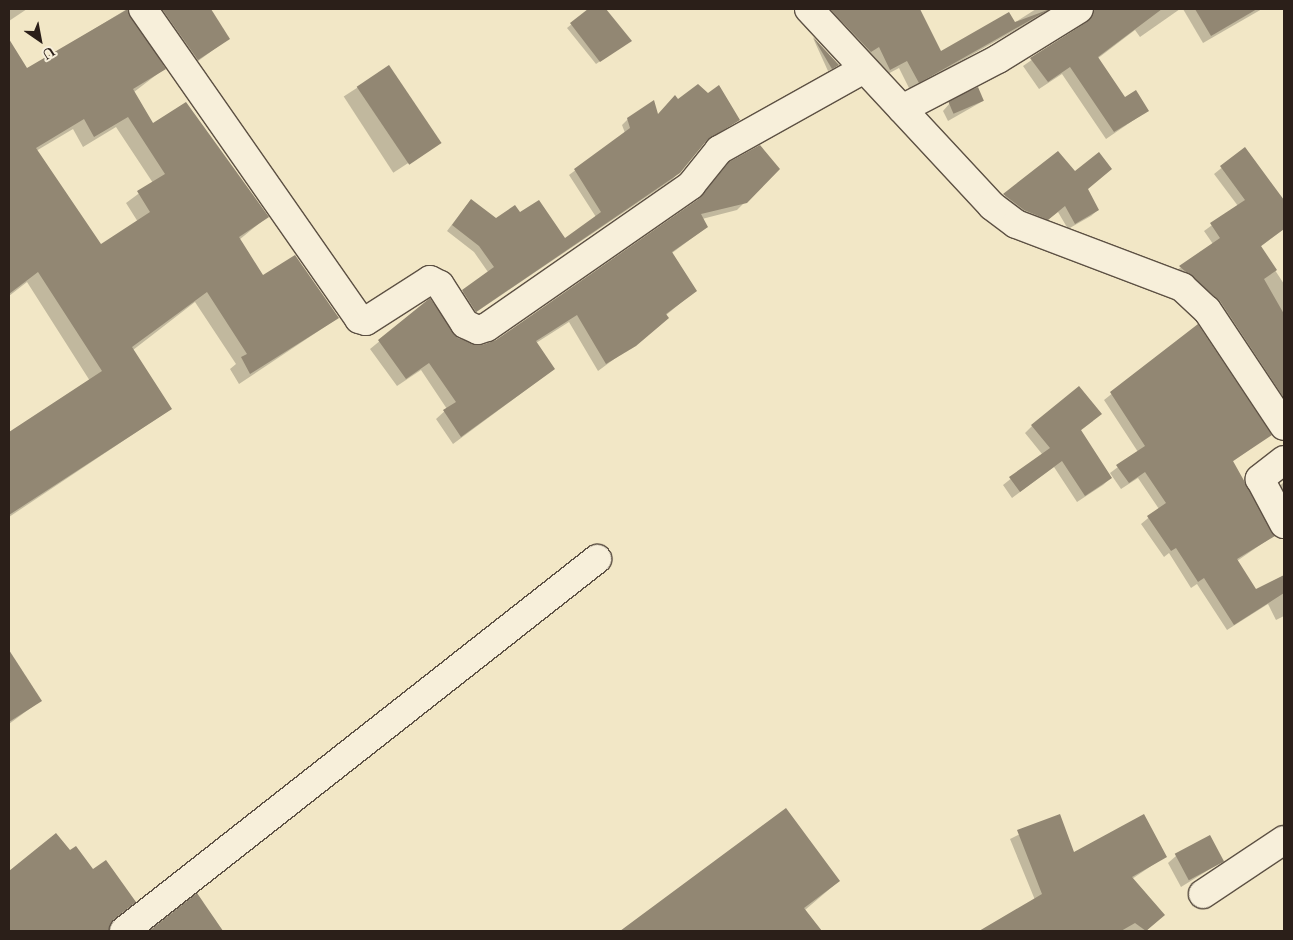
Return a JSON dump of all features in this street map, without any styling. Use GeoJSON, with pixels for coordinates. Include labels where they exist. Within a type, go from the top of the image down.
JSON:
{"type":"FeatureCollection","features":[{"type":"Feature","properties":{"kind":"street"},"geometry":{"type":"LineString","coordinates":[[143,9],[359,319],[366,321],[436,280],[465,324],[478,330],[487,327],[691,185],[719,150],[862,70]]}},
{"type":"Feature","properties":{"kind":"street"},"geometry":{"type":"LineString","coordinates":[[809,9],[862,70],[902,109],[992,206],[1016,224],[1182,287],[1207,310],[1284,426]]}},
{"type":"Feature","properties":{"kind":"street"},"geometry":{"type":"LineString","coordinates":[[902,109],[1006,54],[1078,9]]}},
{"type":"Feature","properties":{"kind":"street"},"geometry":{"type":"LineString","coordinates":[[1284,460],[1260,479],[1284,524]]}},
{"type":"Feature","properties":{"kind":"street"},"geometry":{"type":"LineString","coordinates":[[124,931],[597,560]]}},
{"type":"Feature","properties":{"kind":"street"},"geometry":{"type":"LineString","coordinates":[[1203,894],[1284,840]]}},
{"type":"Feature","properties":{"kind":"building"},"geometry":{"type":"Polygon","coordinates":[[[128,9],[166,69],[133,89],[153,123],[186,102],[269,217],[239,237],[263,275],[295,255],[339,318],[250,374],[241,357],[247,354],[207,292],[132,347],[172,409],[9,515],[9,432],[102,371],[38,272],[9,294],[9,39],[27,68],[128,9]],[[128,117],[94,137],[84,119],[36,148],[101,244],[150,212],[137,191],[165,174],[128,117]]]}},
{"type":"Feature","properties":{"kind":"building"},"geometry":{"type":"Polygon","coordinates":[[[162,9],[211,9],[230,39],[198,60],[162,9]]]}},
{"type":"Feature","properties":{"kind":"building"},"geometry":{"type":"Polygon","coordinates":[[[588,9],[606,9],[632,41],[600,62],[570,23],[588,9]]]}},
{"type":"Feature","properties":{"kind":"building"},"geometry":{"type":"Polygon","coordinates":[[[830,9],[920,9],[941,51],[1009,12],[1015,22],[1050,9],[919,83],[907,61],[890,70],[879,47],[871,52],[830,9]]]}},
{"type":"Feature","properties":{"kind":"building"},"geometry":{"type":"Polygon","coordinates":[[[1095,9],[1162,9],[1098,57],[1125,97],[1136,90],[1149,111],[1114,132],[1070,67],[1048,82],[1030,58],[1087,22],[1095,9]]]}},
{"type":"Feature","properties":{"kind":"building"},"geometry":{"type":"Polygon","coordinates":[[[1195,9],[1257,9],[1211,36],[1195,9]]]}},
{"type":"Feature","properties":{"kind":"building"},"geometry":{"type":"Polygon","coordinates":[[[813,37],[839,65],[832,69],[813,37]]]}},
{"type":"Feature","properties":{"kind":"building"},"geometry":{"type":"Polygon","coordinates":[[[389,65],[442,143],[409,165],[357,87],[389,65]]]}},
{"type":"Feature","properties":{"kind":"building"},"geometry":{"type":"Polygon","coordinates":[[[698,84],[708,93],[719,85],[740,120],[707,140],[680,173],[476,312],[462,290],[494,267],[479,246],[452,225],[471,199],[496,218],[515,205],[520,212],[539,200],[565,238],[601,212],[574,169],[630,128],[627,118],[654,100],[658,114],[675,95],[678,99],[698,84]]]}},
{"type":"Feature","properties":{"kind":"building"},"geometry":{"type":"Polygon","coordinates":[[[978,87],[984,101],[953,114],[948,100],[978,87]]]}},
{"type":"Feature","properties":{"kind":"building"},"geometry":{"type":"Polygon","coordinates":[[[760,145],[780,169],[747,203],[701,214],[708,227],[672,252],[697,291],[666,314],[669,318],[636,346],[606,364],[577,315],[536,341],[555,369],[461,437],[443,410],[456,402],[429,363],[406,379],[378,340],[430,298],[458,338],[482,345],[496,340],[700,198],[729,162],[760,145]]]}},
{"type":"Feature","properties":{"kind":"building"},"geometry":{"type":"Polygon","coordinates":[[[1245,147],[1284,200],[1284,229],[1261,246],[1277,270],[1264,279],[1284,314],[1284,398],[1220,301],[1179,266],[1220,238],[1210,223],[1245,200],[1220,166],[1245,147]]]}},
{"type":"Feature","properties":{"kind":"building"},"geometry":{"type":"Polygon","coordinates":[[[1058,151],[1075,171],[1099,152],[1112,169],[1088,189],[1099,210],[1075,224],[1065,206],[1048,220],[1024,210],[1003,194],[1058,151]]]}},
{"type":"Feature","properties":{"kind":"building"},"geometry":{"type":"Polygon","coordinates":[[[1198,324],[1272,435],[1233,461],[1275,536],[1237,559],[1256,589],[1284,575],[1284,593],[1234,625],[1204,578],[1198,582],[1176,548],[1171,551],[1147,516],[1166,503],[1145,472],[1129,483],[1116,465],[1145,446],[1110,392],[1198,324]]]}},
{"type":"Feature","properties":{"kind":"building"},"geometry":{"type":"Polygon","coordinates":[[[1079,386],[1102,414],[1081,430],[1112,478],[1085,496],[1062,461],[1020,492],[1009,477],[1050,448],[1031,425],[1079,386]]]}},
{"type":"Feature","properties":{"kind":"building"},"geometry":{"type":"Polygon","coordinates":[[[9,650],[42,701],[9,722],[9,650]]]}},
{"type":"Feature","properties":{"kind":"building"},"geometry":{"type":"Polygon","coordinates":[[[786,808],[840,881],[804,908],[822,931],[620,931],[786,808]]]}},
{"type":"Feature","properties":{"kind":"building"},"geometry":{"type":"Polygon","coordinates":[[[1060,814],[1074,852],[1144,814],[1167,857],[1132,877],[1165,915],[1146,931],[1135,923],[1121,931],[979,931],[1042,894],[1017,830],[1060,814]]]}},
{"type":"Feature","properties":{"kind":"building"},"geometry":{"type":"Polygon","coordinates":[[[56,833],[70,850],[76,846],[93,869],[106,860],[136,902],[114,919],[109,931],[9,931],[9,871],[56,833]]]}},
{"type":"Feature","properties":{"kind":"building"},"geometry":{"type":"Polygon","coordinates":[[[1210,835],[1224,861],[1189,880],[1175,854],[1210,835]]]}},
{"type":"Feature","properties":{"kind":"building"},"geometry":{"type":"Polygon","coordinates":[[[197,893],[223,931],[149,931],[197,893]]]}}]}
